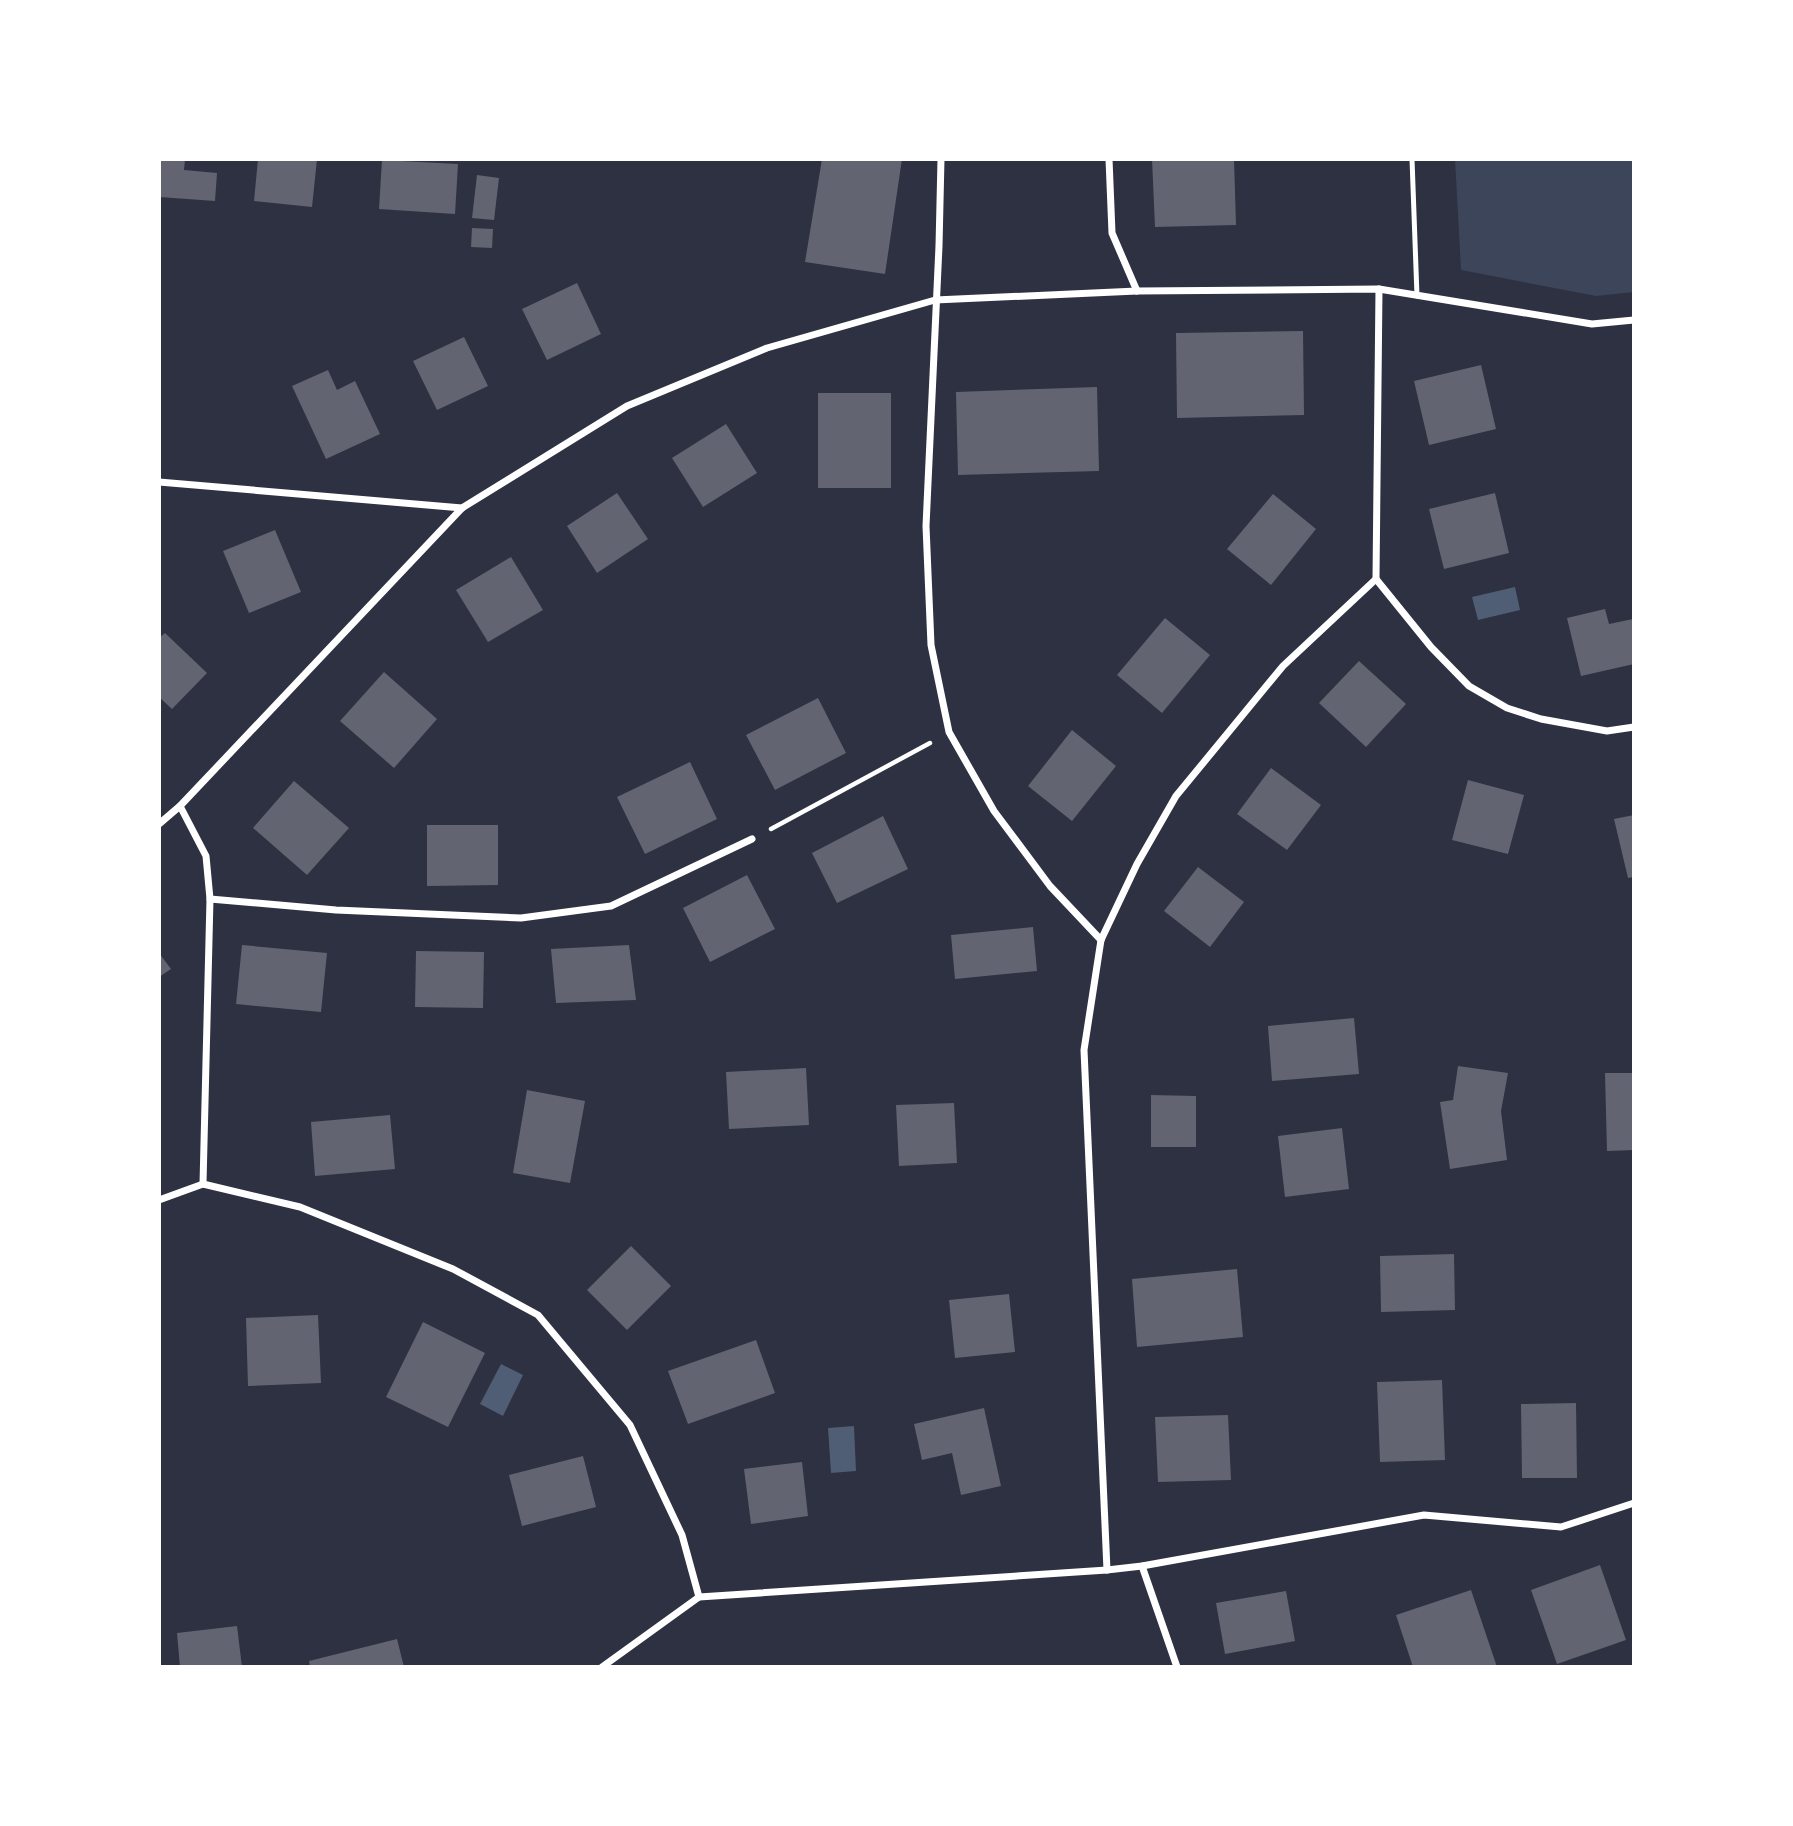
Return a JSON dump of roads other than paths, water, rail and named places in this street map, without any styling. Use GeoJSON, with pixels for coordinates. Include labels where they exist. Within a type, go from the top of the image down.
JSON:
{"type":"FeatureCollection","features":[{"type":"Feature","properties":{"kind":"street"},"geometry":{"type":"LineString","coordinates":[[1109,159],[1112,233],[1137,291]]}},
{"type":"Feature","properties":{"kind":"street"},"geometry":{"type":"LineString","coordinates":[[939,160],[939,246],[926,526],[931,645],[949,732],[994,811],[1050,886],[1101,940]]}},
{"type":"Feature","properties":{"kind":"street"},"geometry":{"type":"LineString","coordinates":[[1379,289],[1376,579],[1431,647],[1469,686],[1507,708],[1541,719],[1607,731],[1634,727]]}},
{"type":"Feature","properties":{"kind":"street"},"geometry":{"type":"LineString","coordinates":[[159,824],[180,806],[462,508],[627,406],[767,348],[935,300],[1137,291],[1379,289],[1592,324],[1634,320]]}},
{"type":"Feature","properties":{"kind":"street"},"geometry":{"type":"LineString","coordinates":[[159,482],[462,508]]}},
{"type":"Feature","properties":{"kind":"street"},"geometry":{"type":"LineString","coordinates":[[1107,1570],[1084,1050],[1101,940],[1137,864],[1176,796],[1283,666],[1376,579]]}},
{"type":"Feature","properties":{"kind":"street"},"geometry":{"type":"LineString","coordinates":[[180,806],[206,856],[210,899],[203,1184]]}},
{"type":"Feature","properties":{"kind":"street"},"geometry":{"type":"LineString","coordinates":[[210,899],[336,910],[521,918],[611,905],[752,839]]}},
{"type":"Feature","properties":{"kind":"street"},"geometry":{"type":"LineString","coordinates":[[159,1200],[203,1184],[300,1208],[453,1269],[538,1315],[630,1425],[682,1535],[699,1597]]}},
{"type":"Feature","properties":{"kind":"street"},"geometry":{"type":"LineString","coordinates":[[602,1667],[699,1597],[1107,1570],[1424,1515],[1561,1527],[1634,1503]]}},
{"type":"Feature","properties":{"kind":"street"},"geometry":{"type":"LineString","coordinates":[[1142,1566],[1177,1667]]}},
{"type":"Feature","properties":{"kind":"lane"},"geometry":{"type":"LineString","coordinates":[[1412,159],[1417,296]]}}]}
